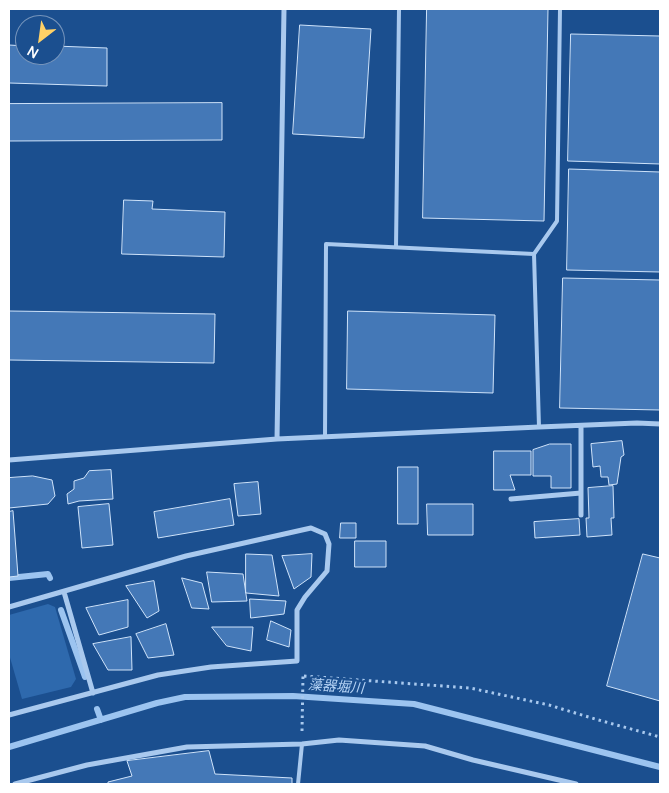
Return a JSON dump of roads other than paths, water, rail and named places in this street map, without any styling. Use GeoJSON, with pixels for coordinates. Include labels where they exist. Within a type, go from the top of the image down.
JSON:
{"type":"FeatureCollection","features":[{"type":"Feature","properties":{"kind":"street"},"geometry":{"type":"LineString","coordinates":[[276,439],[284,9]]}},
{"type":"Feature","properties":{"kind":"street"},"geometry":{"type":"LineString","coordinates":[[9,460],[276,439],[636,423],[660,424]]}},
{"type":"Feature","properties":{"kind":"street"},"geometry":{"type":"LineString","coordinates":[[581,426],[581,515]]}},
{"type":"Feature","properties":{"kind":"street"},"geometry":{"type":"LineString","coordinates":[[512,499],[581,493]]}},
{"type":"Feature","properties":{"kind":"street"},"geometry":{"type":"LineString","coordinates":[[9,607],[186,556],[310,528],[325,534],[329,544],[327,572],[305,597],[297,610],[297,661],[212,667],[158,675],[9,715]]}},
{"type":"Feature","properties":{"kind":"street"},"geometry":{"type":"LineString","coordinates":[[64,592],[93,693]]}},
{"type":"Feature","properties":{"kind":"street"},"geometry":{"type":"LineString","coordinates":[[15,784],[87,764],[187,746],[302,744],[339,740],[425,746],[473,760],[576,784]]}},
{"type":"Feature","properties":{"kind":"lane"},"geometry":{"type":"LineString","coordinates":[[396,247],[399,9]]}},
{"type":"Feature","properties":{"kind":"lane"},"geometry":{"type":"LineString","coordinates":[[540,427],[534,254],[556,221],[560,9]]}},
{"type":"Feature","properties":{"kind":"lane"},"geometry":{"type":"LineString","coordinates":[[325,437],[326,244],[534,254]]}},
{"type":"Feature","properties":{"kind":"lane"},"geometry":{"type":"LineString","coordinates":[[298,784],[302,744]]}},
{"type":"Feature","properties":{"kind":"waterway"},"geometry":{"type":"LineString","coordinates":[[9,578],[48,574],[50,578]]}},
{"type":"Feature","properties":{"kind":"waterway"},"geometry":{"type":"LineString","coordinates":[[61,610],[85,677]]}},
{"type":"Feature","properties":{"kind":"waterway","name":"藻器堀川"},"geometry":{"type":"LineString","coordinates":[[9,747],[157,703],[185,697],[293,696],[414,704],[660,767]]}},
{"type":"Feature","properties":{"kind":"waterway"},"geometry":{"type":"LineString","coordinates":[[97,709],[101,720]]}}]}
